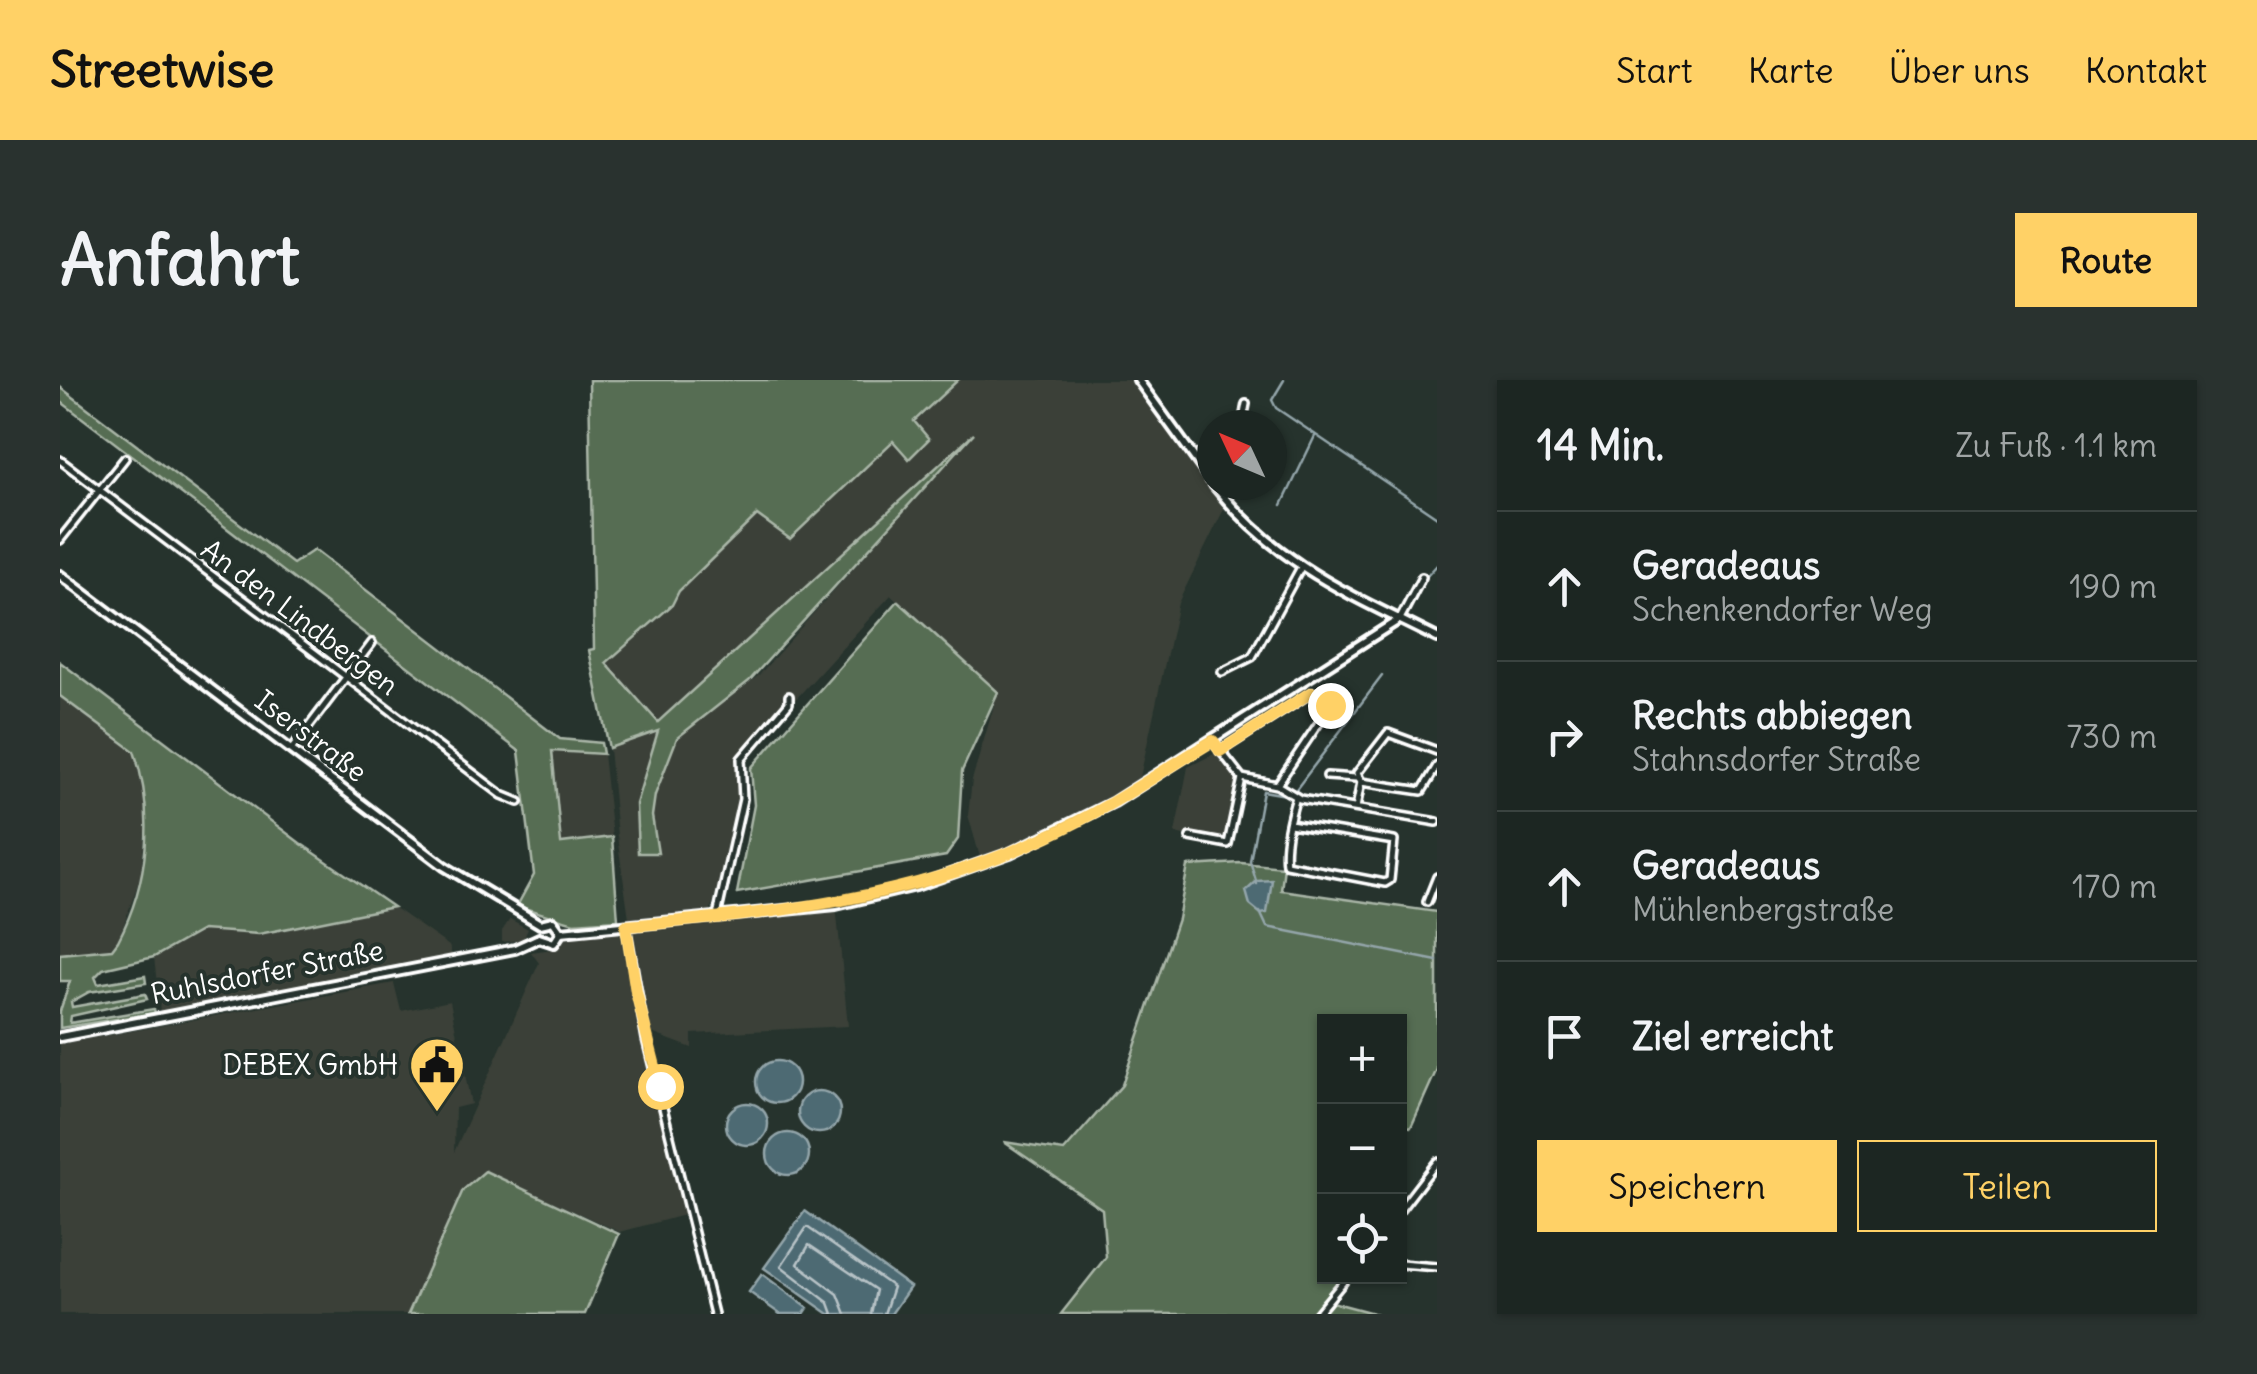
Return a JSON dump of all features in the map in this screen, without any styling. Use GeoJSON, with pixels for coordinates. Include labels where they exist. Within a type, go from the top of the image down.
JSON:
{"type":"FeatureCollection","features":[{"type":"Feature","properties":{"kind":"street"},"geometry":{"type":"LineString","coordinates":[[1138,380],[1197,462]]}},
{"type":"Feature","properties":{"kind":"street"},"geometry":{"type":"LineString","coordinates":[[1245,410],[1246,404]]}},
{"type":"Feature","properties":{"kind":"street"},"geometry":{"type":"LineString","coordinates":[[60,540],[125,458]]}},
{"type":"Feature","properties":{"kind":"street","name":"An den Lindbergen"},"geometry":{"type":"LineString","coordinates":[[60,460],[502,795],[519,802]]}},
{"type":"Feature","properties":{"kind":"street"},"geometry":{"type":"LineString","coordinates":[[1226,500],[1300,568],[1437,638]]}},
{"type":"Feature","properties":{"kind":"street"},"geometry":{"type":"LineString","coordinates":[[1222,672],[1252,657],[1300,568]]}},
{"type":"Feature","properties":{"kind":"street","name":"Iserstraße"},"geometry":{"type":"LineString","coordinates":[[60,575],[444,866],[540,924]]}},
{"type":"Feature","properties":{"kind":"street"},"geometry":{"type":"LineString","coordinates":[[560,932],[553,921],[540,924],[539,938],[550,944],[560,932],[836,905],[950,876],[1085,818],[1213,741],[1400,620],[1422,578]]}},
{"type":"Feature","properties":{"kind":"street"},"geometry":{"type":"LineString","coordinates":[[292,750],[372,642]]}},
{"type":"Feature","properties":{"kind":"street"},"geometry":{"type":"LineString","coordinates":[[1220,751],[1310,693],[1321,693],[1330,702],[1329,708],[1277,785]]}},
{"type":"Feature","properties":{"kind":"street"},"geometry":{"type":"LineString","coordinates":[[717,919],[743,799],[741,759],[790,703],[789,696]]}},
{"type":"Feature","properties":{"kind":"street"},"geometry":{"type":"LineString","coordinates":[[1356,808],[1358,780],[1388,733],[1437,752]]}},
{"type":"Feature","properties":{"kind":"street"},"geometry":{"type":"LineString","coordinates":[[1213,741],[1242,778],[1277,785],[1296,797],[1437,822]]}},
{"type":"Feature","properties":{"kind":"street"},"geometry":{"type":"LineString","coordinates":[[1328,776],[1422,791],[1437,766]]}},
{"type":"Feature","properties":{"kind":"street"},"geometry":{"type":"LineString","coordinates":[[1190,837],[1228,844],[1242,778]]}},
{"type":"Feature","properties":{"kind":"street"},"geometry":{"type":"LineString","coordinates":[[1290,824],[1394,841],[1390,880],[1290,868],[1284,858],[1290,824],[1296,797]]}},
{"type":"Feature","properties":{"kind":"street"},"geometry":{"type":"LineString","coordinates":[[1427,902],[1437,877]]}},
{"type":"Feature","properties":{"kind":"street"},"geometry":{"type":"LineString","coordinates":[[626,926],[639,1006],[714,1314]]}},
{"type":"Feature","properties":{"kind":"street","name":"Ruhlsdorfer Straße"},"geometry":{"type":"LineString","coordinates":[[60,1036],[516,949],[539,938]]}},
{"type":"Feature","properties":{"kind":"street"},"geometry":{"type":"LineString","coordinates":[[1407,1201],[1437,1162]]}},
{"type":"Feature","properties":{"kind":"street"},"geometry":{"type":"LineString","coordinates":[[1407,1265],[1437,1267]]}},
{"type":"Feature","properties":{"kind":"street"},"geometry":{"type":"LineString","coordinates":[[1317,1314],[1341,1284]]}},
{"type":"Feature","properties":{"kind":"shaded area"},"geometry":{"type":"Polygon","coordinates":[[[958,380],[1132,380],[1197,471],[1197,500],[1218,500],[1224,509],[1178,603],[1139,782],[982,864],[968,815],[972,780],[998,692],[891,595],[741,759],[743,799],[711,910],[633,921],[629,918],[617,836],[609,748],[659,730],[636,805],[656,835],[652,816],[655,795],[677,738],[759,675],[965,442],[658,723],[606,664],[672,605],[679,591],[757,514],[790,538],[958,380]]]}},
{"type":"Feature","properties":{"kind":"shaded area"},"geometry":{"type":"Polygon","coordinates":[[[60,696],[134,750],[147,810],[141,875],[118,941],[112,948],[60,954],[60,696]]]}},
{"type":"Feature","properties":{"kind":"shaded area"},"geometry":{"type":"Polygon","coordinates":[[[552,751],[603,754],[612,837],[561,843],[552,751]]]}},
{"type":"Feature","properties":{"kind":"shaded area"},"geometry":{"type":"Polygon","coordinates":[[[1220,751],[1242,778],[1230,841],[1225,845],[1175,833],[1188,767],[1220,751]]]}},
{"type":"Feature","properties":{"kind":"shaded area"},"geometry":{"type":"Polygon","coordinates":[[[836,905],[848,1026],[692,1034],[692,1048],[649,1032],[631,935],[635,930],[836,905]]]}},
{"type":"Feature","properties":{"kind":"shaded area"},"geometry":{"type":"Polygon","coordinates":[[[393,907],[449,946],[452,955],[160,1012],[154,957],[202,930],[259,934],[393,907]]]}},
{"type":"Feature","properties":{"kind":"shaded area"},"geometry":{"type":"Polygon","coordinates":[[[510,919],[528,929],[523,940],[502,942],[502,931],[510,919]]]}},
{"type":"Feature","properties":{"kind":"shaded area"},"geometry":{"type":"Polygon","coordinates":[[[616,932],[624,936],[632,992],[684,1215],[620,1232],[485,1171],[463,1190],[408,1314],[60,1314],[60,1044],[394,983],[401,1011],[450,1001],[471,1104],[455,1108],[454,1152],[539,963],[531,952],[552,949],[567,937],[616,932]]]}},
{"type":"Feature","properties":{"kind":"green space"},"geometry":{"type":"Polygon","coordinates":[[[589,380],[958,380],[914,421],[929,439],[909,459],[893,441],[790,539],[757,515],[679,591],[672,605],[606,663],[658,722],[974,433],[749,681],[677,738],[655,795],[652,816],[658,853],[638,853],[636,804],[658,731],[609,748],[589,650],[594,649],[589,380]]]}},
{"type":"Feature","properties":{"kind":"green space"},"geometry":{"type":"Polygon","coordinates":[[[60,387],[293,564],[314,550],[560,739],[601,743],[603,754],[552,751],[561,843],[612,837],[618,920],[574,923],[517,906],[534,875],[519,751],[60,401],[60,387]]]}},
{"type":"Feature","properties":{"kind":"green space"},"geometry":{"type":"Polygon","coordinates":[[[898,601],[998,692],[962,771],[958,839],[946,856],[737,893],[754,805],[751,768],[898,601]]]}},
{"type":"Feature","properties":{"kind":"green space"},"geometry":{"type":"Polygon","coordinates":[[[60,662],[300,843],[393,907],[259,934],[202,930],[154,957],[103,969],[95,977],[98,984],[145,976],[146,983],[89,992],[71,1002],[72,1007],[145,994],[147,999],[71,1016],[70,1023],[154,1009],[155,1013],[60,1028],[60,1011],[70,981],[60,981],[60,954],[112,949],[118,941],[137,895],[146,823],[134,751],[60,696],[60,662]]]}},
{"type":"Feature","properties":{"kind":"green space"},"geometry":{"type":"Polygon","coordinates":[[[1241,863],[1284,867],[1281,890],[1437,912],[1437,1069],[1411,1127],[1407,1126],[1407,1014],[1317,1014],[1317,1284],[1342,1284],[1328,1301],[1377,1314],[1061,1314],[1106,1257],[1102,1209],[1004,1142],[1064,1151],[1122,1085],[1178,919],[1188,866],[1241,863]]]}},
{"type":"Feature","properties":{"kind":"green space"},"geometry":{"type":"Polygon","coordinates":[[[485,1171],[619,1234],[585,1314],[408,1314],[463,1190],[485,1171]]]}},
{"type":"Feature","properties":{"kind":"water"},"geometry":{"type":"Polygon","coordinates":[[[1272,880],[1267,913],[1261,914],[1250,905],[1246,891],[1257,881],[1272,880]]]}},
{"type":"Feature","properties":{"kind":"water"},"geometry":{"type":"Polygon","coordinates":[[[777,1061],[792,1067],[798,1082],[792,1097],[777,1103],[762,1097],[756,1082],[762,1067],[777,1061]]]}},
{"type":"Feature","properties":{"kind":"water"},"geometry":{"type":"Polygon","coordinates":[[[819,1091],[834,1097],[840,1112],[834,1127],[819,1133],[804,1127],[798,1112],[804,1097],[819,1091]]]}},
{"type":"Feature","properties":{"kind":"water"},"geometry":{"type":"Polygon","coordinates":[[[747,1103],[762,1109],[768,1124],[762,1139],[747,1145],[732,1139],[726,1124],[732,1109],[747,1103]]]}},
{"type":"Feature","properties":{"kind":"water"},"geometry":{"type":"Polygon","coordinates":[[[788,1133],[803,1139],[809,1154],[803,1169],[788,1175],[773,1169],[767,1154],[773,1139],[788,1133]]]}},
{"type":"Feature","properties":{"kind":"water"},"geometry":{"type":"Polygon","coordinates":[[[805,1211],[910,1287],[891,1314],[829,1314],[764,1268],[805,1211]]]}},
{"type":"Feature","properties":{"kind":"water"},"geometry":{"type":"Polygon","coordinates":[[[762,1274],[808,1308],[804,1314],[780,1314],[749,1292],[762,1274]]]}},
{"type":"Feature","properties":{"kind":"waterway"},"geometry":{"type":"LineString","coordinates":[[1284,380],[1272,400],[1276,408],[1437,517]]}},
{"type":"Feature","properties":{"kind":"waterway"},"geometry":{"type":"LineString","coordinates":[[1282,505],[1315,436]]}},
{"type":"Feature","properties":{"kind":"waterway"},"geometry":{"type":"LineString","coordinates":[[1426,577],[1437,565]]}},
{"type":"Feature","properties":{"kind":"waterway"},"geometry":{"type":"LineString","coordinates":[[1294,792],[1382,676]]}},
{"type":"Feature","properties":{"kind":"waterway"},"geometry":{"type":"LineString","coordinates":[[1257,884],[1250,861],[1263,791],[1286,795]]}},
{"type":"Feature","properties":{"kind":"waterway"},"geometry":{"type":"LineString","coordinates":[[1260,912],[1267,927],[1437,961]]}},
{"type":"Feature","properties":{"kind":"place","name":"DEBEX GmbH"},"geometry":{"type":"Point","coordinates":[437,1114]}},
{"type":"Feature","properties":{"kind":"route"},"geometry":{"type":"LineString","coordinates":[[660,1086],[636,992],[626,926],[798,911],[950,876],[1052,835],[1213,741],[1220,751],[1310,693],[1321,693],[1330,705]]}}]}
